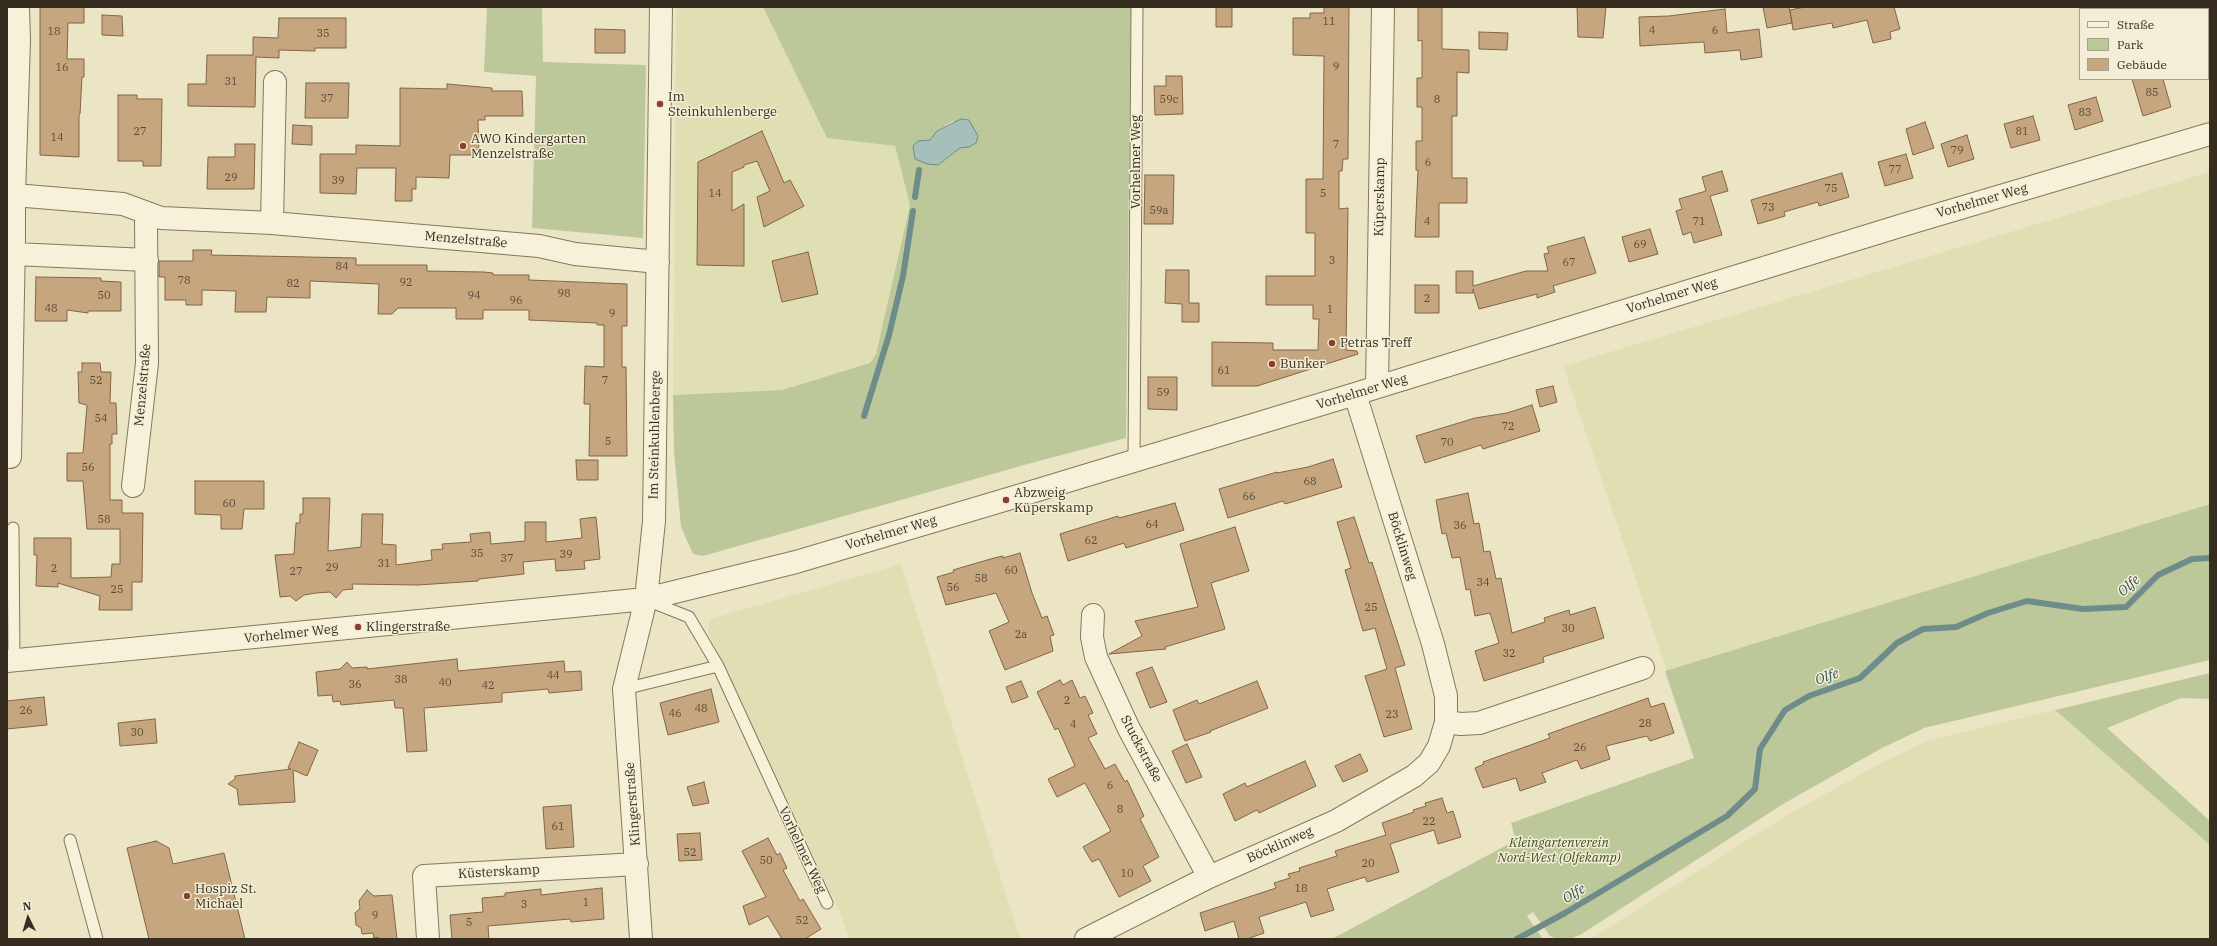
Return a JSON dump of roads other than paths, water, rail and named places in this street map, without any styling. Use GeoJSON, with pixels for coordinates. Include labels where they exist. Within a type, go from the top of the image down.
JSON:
{"type":"FeatureCollection","features":[{"type":"Feature","properties":{"kind":"street"},"geometry":{"type":"LineString","coordinates":[[10,457],[11,244],[14,195],[13,41],[18,7]]}},
{"type":"Feature","properties":{"kind":"street","name":"Im Steinkuhlenberge"},"geometry":{"type":"LineString","coordinates":[[646,600],[654,521],[661,7]]}},
{"type":"Feature","properties":{"kind":"street","name":"Küperskamp"},"geometry":{"type":"LineString","coordinates":[[1377,387],[1383,7]]}},
{"type":"Feature","properties":{"kind":"street"},"geometry":{"type":"LineString","coordinates":[[272,223],[275,82]]}},
{"type":"Feature","properties":{"kind":"street","name":"Vorhelmer Weg"},"geometry":{"type":"LineString","coordinates":[[10,661],[646,600],[796,562],[1355,394],[1903,225],[2210,134]]}},
{"type":"Feature","properties":{"kind":"street","name":"Menzelstraße"},"geometry":{"type":"LineString","coordinates":[[14,195],[123,204],[146,214],[161,218],[272,223],[539,246],[575,254],[658,262]]}},
{"type":"Feature","properties":{"kind":"street","name":"Menzelstraße"},"geometry":{"type":"LineString","coordinates":[[133,486],[147,363],[146,214]]}},
{"type":"Feature","properties":{"kind":"street"},"geometry":{"type":"LineString","coordinates":[[11,244],[146,260]]}},
{"type":"Feature","properties":{"kind":"street","name":"Böcklinweg"},"geometry":{"type":"LineString","coordinates":[[1086,939],[1208,877],[1336,821],[1414,776],[1429,763],[1439,746],[1446,722],[1446,696],[1433,644],[1355,394]]}},
{"type":"Feature","properties":{"kind":"street","name":"Klingerstraße"},"geometry":{"type":"LineString","coordinates":[[642,939],[624,689],[646,600]]}},
{"type":"Feature","properties":{"kind":"street","name":"Stuckstraße"},"geometry":{"type":"LineString","coordinates":[[1093,615],[1092,637],[1096,657],[1127,724],[1208,877]]}},
{"type":"Feature","properties":{"kind":"street"},"geometry":{"type":"LineString","coordinates":[[1446,722],[1461,724],[1478,723],[1644,668]]}},
{"type":"Feature","properties":{"kind":"street","name":"Küsterskamp"},"geometry":{"type":"LineString","coordinates":[[428,939],[424,876],[637,864]]}},
{"type":"Feature","properties":{"kind":"lane","name":"Vorhelmer Weg"},"geometry":{"type":"LineString","coordinates":[[1134,460],[1138,7]]}},
{"type":"Feature","properties":{"kind":"lane"},"geometry":{"type":"LineString","coordinates":[[10,661],[13,528]]}},
{"type":"Feature","properties":{"kind":"lane","name":"Vorhelmer Weg"},"geometry":{"type":"LineString","coordinates":[[646,600],[689,617],[718,666],[827,903]]}},
{"type":"Feature","properties":{"kind":"lane"},"geometry":{"type":"LineString","coordinates":[[624,689],[718,666]]}},
{"type":"Feature","properties":{"kind":"lane"},"geometry":{"type":"LineString","coordinates":[[70,840],[97,939]]}},
{"type":"Feature","properties":{"kind":"water"},"geometry":{"type":"Polygon","coordinates":[[[961,119],[969,120],[978,136],[976,143],[969,147],[960,148],[938,165],[927,164],[915,159],[913,146],[918,141],[930,140],[937,131],[961,119]]]}},
{"type":"Feature","properties":{"kind":"waterway"},"geometry":{"type":"LineString","coordinates":[[915,197],[919,170]]}},
{"type":"Feature","properties":{"kind":"waterway"},"geometry":{"type":"LineString","coordinates":[[864,416],[889,335],[903,276],[913,211]]}},
{"type":"Feature","properties":{"kind":"waterway","name":"Olfe"},"geometry":{"type":"LineString","coordinates":[[1517,939],[1565,913],[1727,816],[1755,789],[1760,749],[1785,710],[1809,696],[1860,678],[1897,643],[1923,629],[1956,627],[1988,613],[2027,601],[2083,609],[2126,607],[2158,575],[2192,559],[2210,558]]}},
{"type":"Feature","properties":{"kind":"place","name":"Im Steinkuhlenberge"},"geometry":{"type":"Point","coordinates":[660,104]}},
{"type":"Feature","properties":{"kind":"place","name":"AWO Kindergarten Menzelstraße"},"geometry":{"type":"Point","coordinates":[463,146]}},
{"type":"Feature","properties":{"kind":"place","name":"Petras Treff"},"geometry":{"type":"Point","coordinates":[1332,343]}},
{"type":"Feature","properties":{"kind":"place","name":"Bunker"},"geometry":{"type":"Point","coordinates":[1272,364]}},
{"type":"Feature","properties":{"kind":"place","name":"Abzweig Küperskamp"},"geometry":{"type":"Point","coordinates":[1006,500]}},
{"type":"Feature","properties":{"kind":"place","name":"Klingerstraße"},"geometry":{"type":"Point","coordinates":[358,627]}},
{"type":"Feature","properties":{"kind":"place","name":"Hospiz St. Michael"},"geometry":{"type":"Point","coordinates":[187,896]}},
{"type":"Feature","properties":{"kind":"park label","name":"Kleingartenverein Nord-West (Olfekamp)"},"geometry":{"type":"Point","coordinates":[1559,850]}}]}
